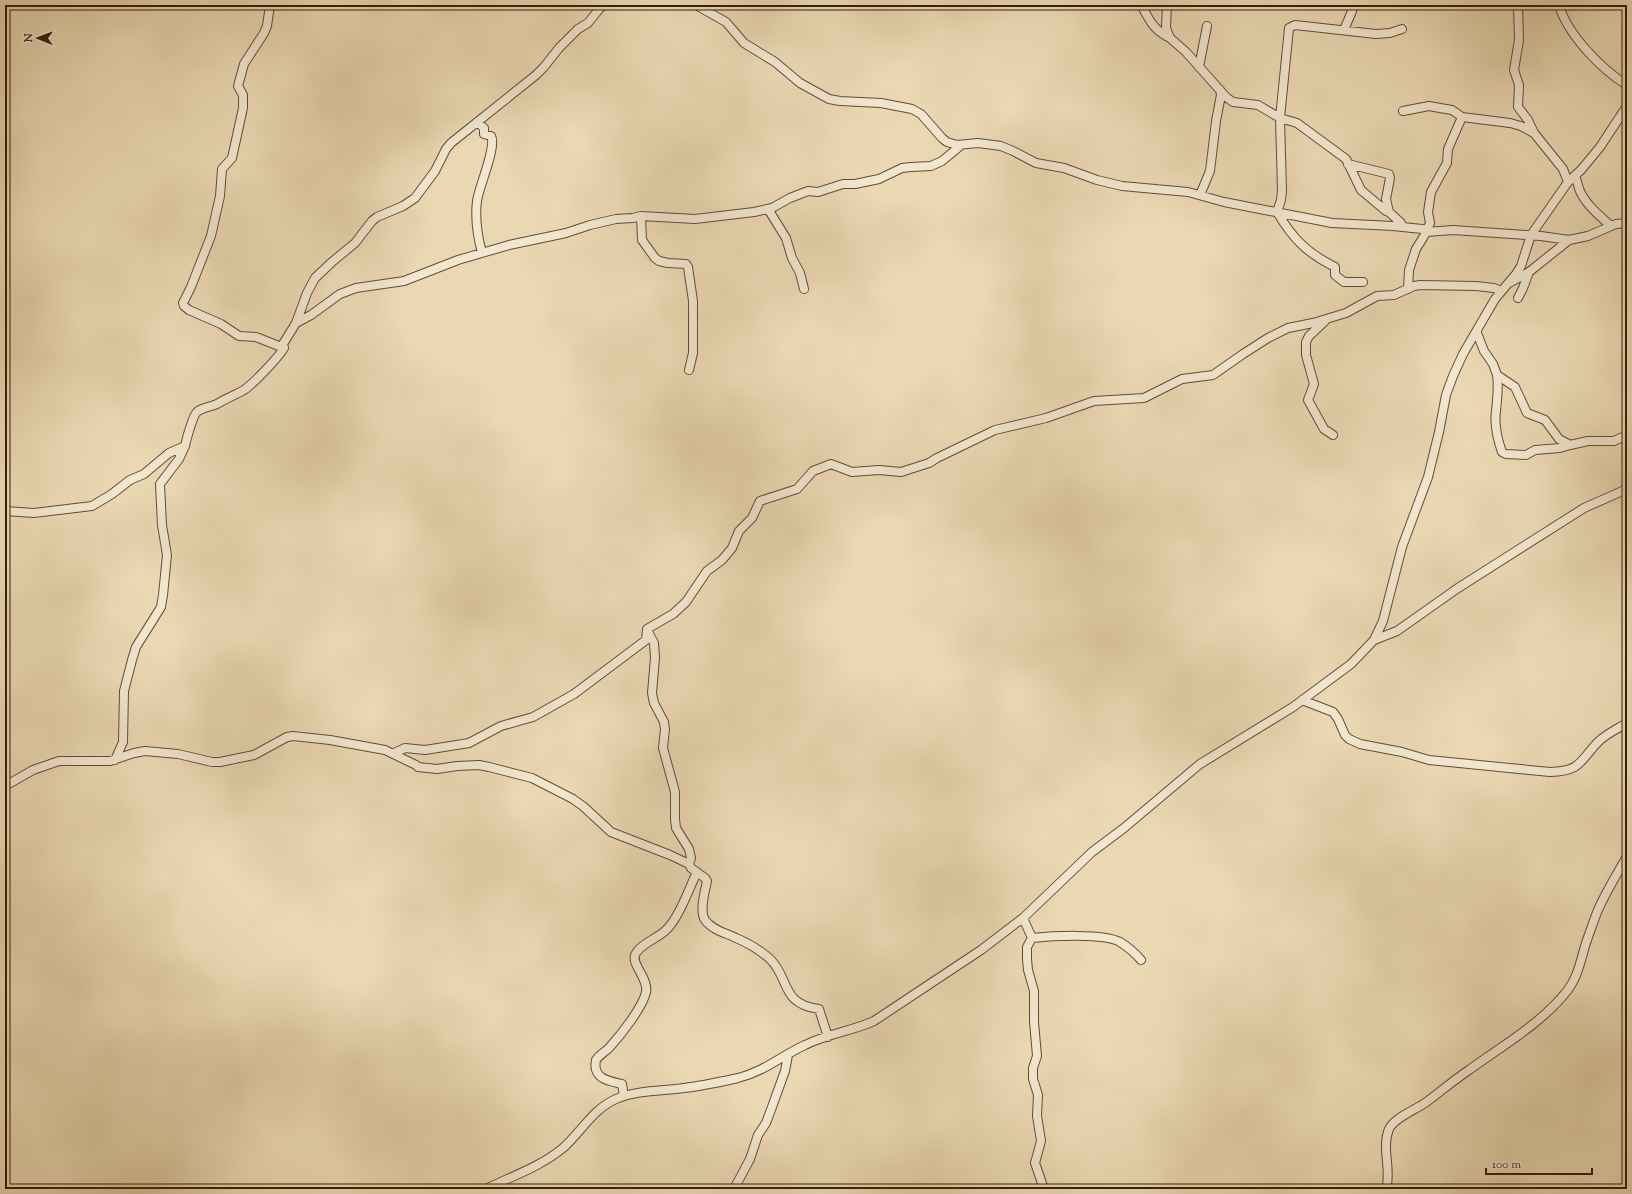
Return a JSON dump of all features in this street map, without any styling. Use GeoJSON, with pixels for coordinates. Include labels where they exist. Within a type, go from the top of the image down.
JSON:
{"type":"FeatureCollection","features":[{"type":"Feature","properties":{"kind":"street"},"geometry":{"type":"LineString","coordinates":[[270,5],[267,26],[264,33],[244,64],[238,86],[243,95],[243,108],[232,158],[222,169],[220,196],[210,236],[191,287],[183,303],[189,310],[212,320],[239,336],[256,337],[284,348]]}},
{"type":"Feature","properties":{"kind":"street"},"geometry":{"type":"LineString","coordinates":[[115,760],[123,742],[124,691],[132,660],[136,647],[159,611],[163,595],[168,555],[162,525],[160,484],[180,459],[197,411],[215,405],[248,388],[280,355],[284,348],[283,344],[296,322],[307,293],[315,278],[328,265],[355,243],[376,217],[403,206],[415,198],[435,171],[446,149],[458,137],[536,75],[559,48],[578,29],[588,23],[604,5]]}},
{"type":"Feature","properties":{"kind":"street"},"geometry":{"type":"LineString","coordinates":[[696,5],[726,22],[744,43],[775,62],[800,83],[829,99],[881,103],[912,110],[921,114],[947,142],[957,145],[990,143],[1013,151],[1036,163],[1064,168],[1097,180],[1122,186],[1188,192],[1224,202],[1332,223],[1402,227],[1424,230],[1453,230],[1531,235],[1569,240],[1588,236],[1613,225],[1627,223]]}},
{"type":"Feature","properties":{"kind":"street"},"geometry":{"type":"LineString","coordinates":[[1141,5],[1151,24],[1157,30],[1170,38],[1233,102],[1258,105],[1280,118],[1297,123],[1346,159],[1360,190],[1389,212],[1401,223],[1402,227]]}},
{"type":"Feature","properties":{"kind":"street"},"geometry":{"type":"LineString","coordinates":[[1167,5],[1166,28],[1170,38]]}},
{"type":"Feature","properties":{"kind":"street"},"geometry":{"type":"LineString","coordinates":[[1344,30],[1353,5]]}},
{"type":"Feature","properties":{"kind":"street"},"geometry":{"type":"LineString","coordinates":[[1518,5],[1519,40],[1514,70],[1519,85],[1518,107],[1528,120],[1534,133],[1563,169],[1568,182]]}},
{"type":"Feature","properties":{"kind":"street"},"geometry":{"type":"LineString","coordinates":[[1559,5],[1568,25],[1587,50],[1611,73],[1627,85]]}},
{"type":"Feature","properties":{"kind":"street"},"geometry":{"type":"LineString","coordinates":[[1363,282],[1344,282],[1335,275],[1335,267],[1306,250],[1284,224],[1277,212],[1282,191],[1280,118],[1289,28],[1295,25],[1384,34],[1402,29]]}},
{"type":"Feature","properties":{"kind":"street"},"geometry":{"type":"LineString","coordinates":[[1199,67],[1208,26]]}},
{"type":"Feature","properties":{"kind":"street"},"geometry":{"type":"LineString","coordinates":[[1200,195],[1210,172],[1221,95],[1220,90]]}},
{"type":"Feature","properties":{"kind":"street"},"geometry":{"type":"LineString","coordinates":[[1403,111],[1429,106],[1452,110],[1462,117],[1510,123],[1521,126],[1534,133]]}},
{"type":"Feature","properties":{"kind":"street"},"geometry":{"type":"LineString","coordinates":[[486,1189],[520,1174],[553,1155],[576,1135],[596,1113],[611,1102],[624,1096],[686,1088],[737,1078],[758,1072],[806,1044],[874,1021],[968,959],[1023,918],[1092,852],[1124,828],[1200,764],[1302,700],[1351,664],[1374,640],[1383,621],[1402,547],[1428,477],[1448,386],[1463,354],[1501,291],[1521,266],[1531,235],[1568,182],[1600,147],[1627,106]]}},
{"type":"Feature","properties":{"kind":"street"},"geometry":{"type":"LineString","coordinates":[[1408,289],[1409,270],[1416,249],[1426,233],[1424,230],[1430,223],[1428,212],[1431,192],[1447,163],[1448,149],[1462,117]]}},
{"type":"Feature","properties":{"kind":"street"},"geometry":{"type":"LineString","coordinates":[[477,122],[484,128],[484,134],[491,136],[493,144],[480,184],[477,202],[477,218],[482,253]]}},
{"type":"Feature","properties":{"kind":"street"},"geometry":{"type":"LineString","coordinates":[[296,322],[311,315],[333,298],[347,291],[404,281],[451,262],[509,245],[566,233],[590,225],[616,219],[642,216],[695,219],[768,209],[808,191],[818,192],[843,184],[855,184],[879,179],[902,168],[911,166],[931,166],[942,161],[959,147],[957,145]]}},
{"type":"Feature","properties":{"kind":"street"},"geometry":{"type":"LineString","coordinates":[[1348,164],[1388,174],[1390,178],[1386,204],[1389,212]]}},
{"type":"Feature","properties":{"kind":"street"},"geometry":{"type":"LineString","coordinates":[[1575,176],[1580,191],[1596,213],[1613,225],[1627,228]]}},
{"type":"Feature","properties":{"kind":"street"},"geometry":{"type":"LineString","coordinates":[[768,209],[786,238],[792,258],[800,273],[804,289]]}},
{"type":"Feature","properties":{"kind":"street"},"geometry":{"type":"LineString","coordinates":[[642,216],[642,240],[655,258],[660,262],[686,264],[688,267],[693,301],[693,352],[689,370]]}},
{"type":"Feature","properties":{"kind":"street"},"geometry":{"type":"LineString","coordinates":[[1508,284],[1528,272],[1569,240]]}},
{"type":"Feature","properties":{"kind":"street"},"geometry":{"type":"LineString","coordinates":[[1518,298],[1528,272]]}},
{"type":"Feature","properties":{"kind":"street"},"geometry":{"type":"LineString","coordinates":[[647,629],[673,614],[686,602],[707,571],[722,560],[732,548],[739,531],[752,518],[760,501],[797,489],[811,473],[819,468],[831,464],[852,472],[878,470],[904,471],[929,463],[995,430],[1046,418],[1094,401],[1144,398],[1182,379],[1213,376],[1243,354],[1288,328],[1351,311],[1377,296],[1394,295],[1414,286],[1476,286],[1494,288],[1501,291]]}},
{"type":"Feature","properties":{"kind":"street"},"geometry":{"type":"LineString","coordinates":[[1328,318],[1309,336],[1305,348],[1314,384],[1308,400],[1324,429],[1333,435]]}},
{"type":"Feature","properties":{"kind":"street"},"geometry":{"type":"LineString","coordinates":[[1477,333],[1484,351],[1493,364],[1497,375],[1498,401],[1496,420],[1498,439],[1502,452],[1506,454],[1526,454],[1535,450],[1560,448],[1588,441],[1614,441],[1627,435]]}},
{"type":"Feature","properties":{"kind":"street"},"geometry":{"type":"LineString","coordinates":[[1497,375],[1516,387],[1527,413],[1545,420],[1559,439],[1570,445]]}},
{"type":"Feature","properties":{"kind":"street"},"geometry":{"type":"LineString","coordinates":[[5,511],[34,513],[92,506],[112,494],[130,480],[144,474],[169,453],[185,446]]}},
{"type":"Feature","properties":{"kind":"street"},"geometry":{"type":"LineString","coordinates":[[1374,640],[1397,631],[1447,596],[1584,508],[1627,489]]}},
{"type":"Feature","properties":{"kind":"street"},"geometry":{"type":"LineString","coordinates":[[394,753],[405,748],[426,750],[469,743],[501,726],[533,717],[574,694],[646,640],[647,629]]}},
{"type":"Feature","properties":{"kind":"street"},"geometry":{"type":"LineString","coordinates":[[647,629],[654,643],[655,658],[652,692],[654,702],[664,722],[665,729],[663,748],[675,792],[676,823],[680,835],[689,849],[691,858],[689,864]]}},
{"type":"Feature","properties":{"kind":"street"},"geometry":{"type":"LineString","coordinates":[[1302,700],[1333,712],[1345,735],[1349,739],[1360,744],[1402,752],[1429,760],[1550,772],[1567,771],[1578,765],[1599,742],[1627,723]]}},
{"type":"Feature","properties":{"kind":"street"},"geometry":{"type":"LineString","coordinates":[[5,786],[33,770],[54,762],[70,760],[110,761],[145,751],[178,754],[212,762],[220,762],[254,755],[287,737],[293,736],[330,740],[385,750],[394,753],[418,767],[437,769],[457,766],[479,766],[489,767],[532,778],[573,799],[611,832],[670,854],[689,864],[691,868],[707,881],[702,906],[702,915],[706,921],[720,931],[746,943],[770,959],[778,970],[790,994],[807,1008],[819,1009],[828,1036]]}},
{"type":"Feature","properties":{"kind":"street"},"geometry":{"type":"LineString","coordinates":[[1386,1189],[1389,1174],[1386,1156],[1387,1141],[1389,1130],[1394,1123],[1418,1108],[1468,1070],[1506,1045],[1553,1007],[1568,989],[1580,966],[1597,912],[1627,856]]}},
{"type":"Feature","properties":{"kind":"street"},"geometry":{"type":"LineString","coordinates":[[624,1096],[622,1084],[603,1079],[598,1074],[596,1060],[609,1048],[624,1029],[644,999],[647,988],[644,976],[634,960],[636,952],[641,947],[661,935],[671,925],[697,872]]}},
{"type":"Feature","properties":{"kind":"street"},"geometry":{"type":"LineString","coordinates":[[1023,918],[1032,938]]}},
{"type":"Feature","properties":{"kind":"street"},"geometry":{"type":"LineString","coordinates":[[1032,938],[1060,936],[1108,937],[1119,941],[1142,960]]}},
{"type":"Feature","properties":{"kind":"street"},"geometry":{"type":"LineString","coordinates":[[1032,938],[1027,947],[1027,959],[1028,970],[1034,991],[1034,1022],[1037,1056],[1033,1068],[1033,1079],[1038,1095],[1037,1116],[1041,1141],[1034,1162],[1044,1189]]}},
{"type":"Feature","properties":{"kind":"street"},"geometry":{"type":"LineString","coordinates":[[734,1189],[750,1159],[758,1135],[766,1123],[785,1071],[788,1055]]}}]}
